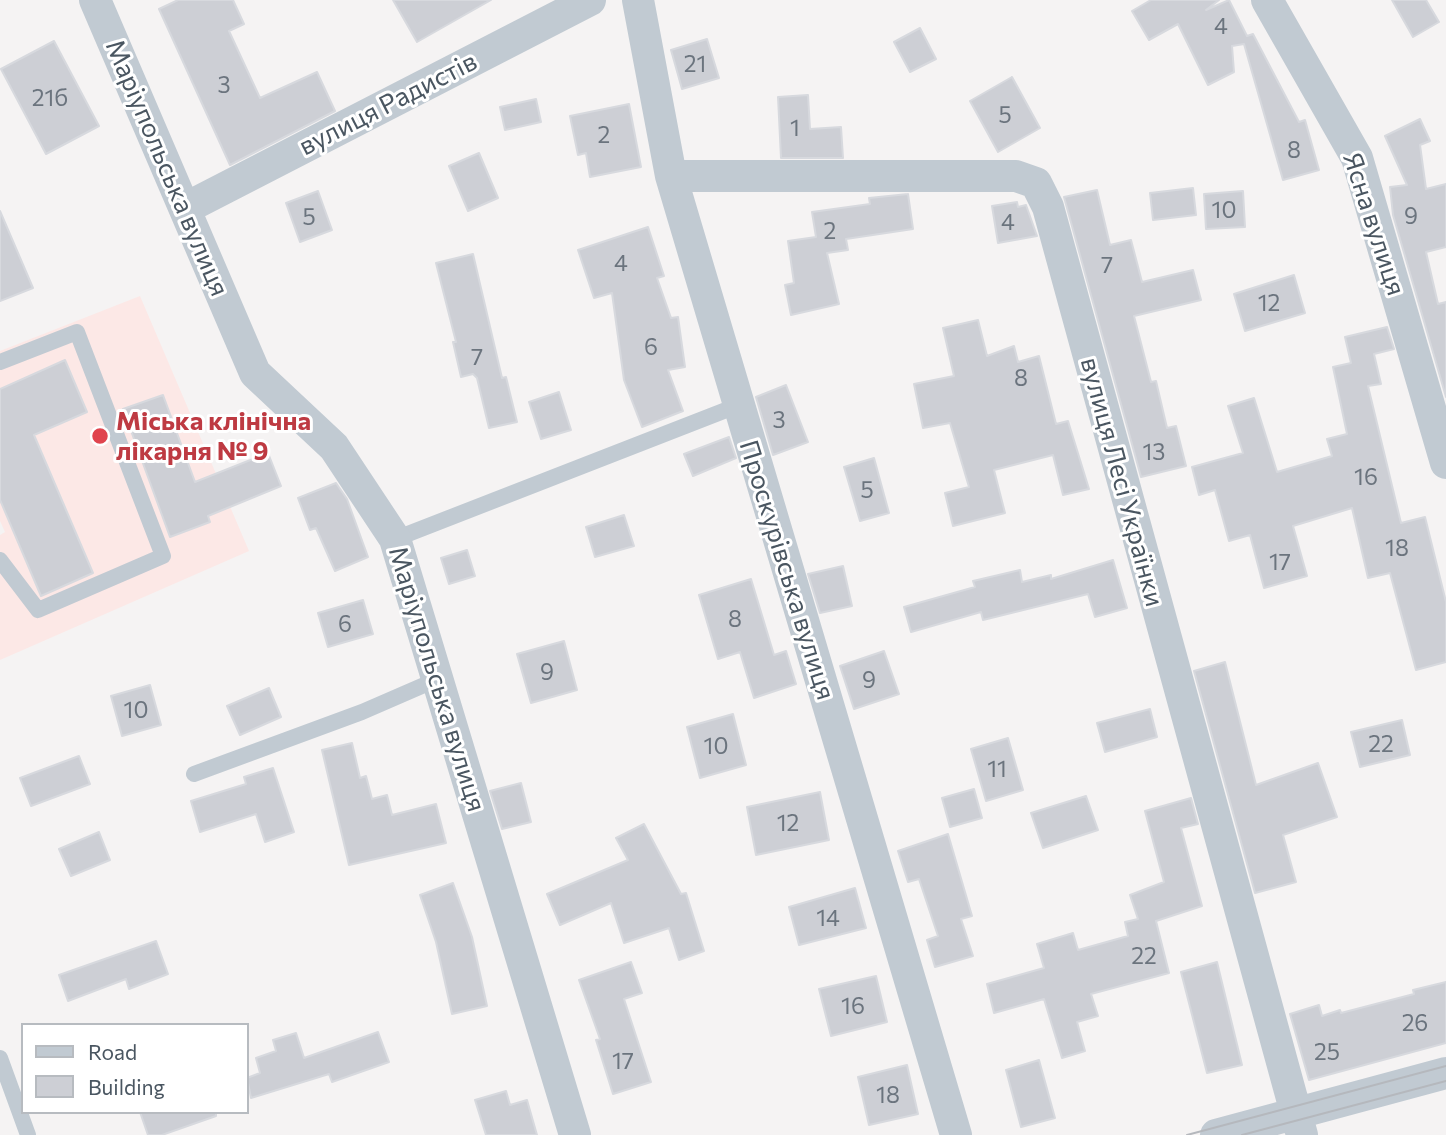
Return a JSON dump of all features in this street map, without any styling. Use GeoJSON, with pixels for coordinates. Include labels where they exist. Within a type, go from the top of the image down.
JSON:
{"type":"FeatureCollection","features":[{"type":"Feature","properties":{"kind":"street","name":"Маріупольська вулиця"},"geometry":{"type":"LineString","coordinates":[[95,0],[255,373],[334,447],[396,539],[575,1135]]}},
{"type":"Feature","properties":{"kind":"street","name":"вулиця Радистів"},"geometry":{"type":"LineString","coordinates":[[186,208],[590,0]]}},
{"type":"Feature","properties":{"kind":"street","name":"Проскурівська вулиця"},"geometry":{"type":"LineString","coordinates":[[638,0],[671,176],[956,1135]]}},
{"type":"Feature","properties":{"kind":"street","name":"Ясна вулиця"},"geometry":{"type":"LineString","coordinates":[[1267,0],[1357,158],[1446,463]]}},
{"type":"Feature","properties":{"kind":"street","name":"вулиця Лесі Українки"},"geometry":{"type":"LineString","coordinates":[[671,176],[1016,176],[1036,183],[1048,207],[1298,1124]]}},
{"type":"Feature","properties":{"kind":"street"},"geometry":{"type":"LineString","coordinates":[[1216,1135],[1298,1124],[1446,1073]]}},
{"type":"Feature","properties":{"kind":"lane"},"geometry":{"type":"LineString","coordinates":[[0,362],[77,332],[163,556],[38,610],[0,560]]}},
{"type":"Feature","properties":{"kind":"lane"},"geometry":{"type":"LineString","coordinates":[[396,539],[738,405]]}},
{"type":"Feature","properties":{"kind":"lane"},"geometry":{"type":"LineString","coordinates":[[194,774],[362,712],[438,679]]}},
{"type":"Feature","properties":{"kind":"lane"},"geometry":{"type":"LineString","coordinates":[[0,1058],[28,1135]]}},
{"type":"Feature","properties":{"kind":"shaded area","name":"Міська клінічна лікарня № 9"},"geometry":{"type":"Polygon","coordinates":[[[140,296],[249,551],[0,660],[0,535],[5,532],[0,521],[0,351],[140,296]]]}},
{"type":"Feature","properties":{"kind":"building"},"geometry":{"type":"Polygon","coordinates":[[[178,0],[233,0],[244,24],[229,31],[260,98],[317,72],[335,111],[230,165],[159,9],[178,0]]]}},
{"type":"Feature","properties":{"kind":"building"},"geometry":{"type":"Polygon","coordinates":[[[393,0],[491,0],[417,42],[393,0]]]}},
{"type":"Feature","properties":{"kind":"building"},"geometry":{"type":"Polygon","coordinates":[[[1151,0],[1219,0],[1206,10],[1229,0],[1247,36],[1253,34],[1299,122],[1305,120],[1319,170],[1283,180],[1244,44],[1232,46],[1234,72],[1208,85],[1178,24],[1149,40],[1132,11],[1151,0]]]}},
{"type":"Feature","properties":{"kind":"building"},"geometry":{"type":"Polygon","coordinates":[[[1392,0],[1426,0],[1439,22],[1413,37],[1392,0]]]}},
{"type":"Feature","properties":{"kind":"building"},"geometry":{"type":"Polygon","coordinates":[[[920,28],[936,59],[910,72],[894,42],[920,28]]]}},
{"type":"Feature","properties":{"kind":"building"},"geometry":{"type":"Polygon","coordinates":[[[707,39],[719,78],[682,89],[671,50],[707,39]]]}},
{"type":"Feature","properties":{"kind":"building"},"geometry":{"type":"Polygon","coordinates":[[[54,41],[99,126],[46,154],[1,69],[54,41]]]}},
{"type":"Feature","properties":{"kind":"building"},"geometry":{"type":"Polygon","coordinates":[[[1012,77],[1040,128],[998,152],[970,101],[1012,77]]]}},
{"type":"Feature","properties":{"kind":"building"},"geometry":{"type":"Polygon","coordinates":[[[808,95],[810,129],[841,127],[843,158],[781,158],[778,97],[808,95]]]}},
{"type":"Feature","properties":{"kind":"building"},"geometry":{"type":"Polygon","coordinates":[[[536,99],[541,122],[505,130],[500,107],[536,99]]]}},
{"type":"Feature","properties":{"kind":"building"},"geometry":{"type":"Polygon","coordinates":[[[629,104],[641,167],[590,177],[586,153],[578,155],[570,116],[629,104]]]}},
{"type":"Feature","properties":{"kind":"building"},"geometry":{"type":"Polygon","coordinates":[[[1420,119],[1430,141],[1420,145],[1426,189],[1446,184],[1446,247],[1426,252],[1438,304],[1446,302],[1446,397],[1393,215],[1390,187],[1407,185],[1385,136],[1420,119]]]}},
{"type":"Feature","properties":{"kind":"building"},"geometry":{"type":"Polygon","coordinates":[[[479,153],[498,198],[468,211],[449,166],[479,153]]]}},
{"type":"Feature","properties":{"kind":"building"},"geometry":{"type":"Polygon","coordinates":[[[1193,188],[1196,215],[1153,220],[1150,193],[1193,188]]]}},
{"type":"Feature","properties":{"kind":"building"},"geometry":{"type":"Polygon","coordinates":[[[1097,190],[1110,245],[1131,240],[1142,282],[1193,270],[1201,300],[1134,316],[1151,382],[1156,381],[1167,428],[1176,426],[1186,466],[1141,477],[1064,197],[1097,190]]]}},
{"type":"Feature","properties":{"kind":"building"},"geometry":{"type":"Polygon","coordinates":[[[318,191],[332,230],[300,242],[286,203],[318,191]]]}},
{"type":"Feature","properties":{"kind":"building"},"geometry":{"type":"Polygon","coordinates":[[[1243,191],[1245,227],[1206,229],[1204,194],[1243,191]]]}},
{"type":"Feature","properties":{"kind":"building"},"geometry":{"type":"Polygon","coordinates":[[[908,194],[913,229],[846,239],[848,250],[827,253],[839,304],[791,315],[785,285],[794,283],[788,241],[816,237],[812,212],[870,204],[869,198],[908,194]]]}},
{"type":"Feature","properties":{"kind":"building"},"geometry":{"type":"Polygon","coordinates":[[[1017,202],[1018,207],[1026,205],[1037,236],[998,243],[992,206],[1017,202]]]}},
{"type":"Feature","properties":{"kind":"building"},"geometry":{"type":"Polygon","coordinates":[[[0,211],[33,288],[0,301],[0,211]]]}},
{"type":"Feature","properties":{"kind":"building"},"geometry":{"type":"Polygon","coordinates":[[[648,227],[664,276],[657,278],[671,318],[678,317],[685,367],[668,370],[683,411],[642,427],[624,380],[612,293],[594,298],[578,250],[648,227]]]}},
{"type":"Feature","properties":{"kind":"building"},"geometry":{"type":"Polygon","coordinates":[[[473,254],[502,378],[506,377],[517,422],[489,428],[477,378],[473,374],[461,377],[453,342],[456,342],[436,263],[473,254]]]}},
{"type":"Feature","properties":{"kind":"building"},"geometry":{"type":"Polygon","coordinates":[[[1294,275],[1305,313],[1245,331],[1234,294],[1294,275]]]}},
{"type":"Feature","properties":{"kind":"building"},"geometry":{"type":"Polygon","coordinates":[[[978,320],[987,356],[1014,346],[1018,362],[1039,356],[1056,424],[1068,421],[1089,489],[1063,495],[1053,455],[994,470],[1005,513],[953,526],[945,493],[969,487],[950,423],[923,428],[914,384],[954,376],[943,328],[978,320]]]}},
{"type":"Feature","properties":{"kind":"building"},"geometry":{"type":"Polygon","coordinates":[[[1387,327],[1394,349],[1374,354],[1381,384],[1368,386],[1401,523],[1425,517],[1446,602],[1446,662],[1416,670],[1390,573],[1368,578],[1352,508],[1293,526],[1307,576],[1264,588],[1250,535],[1229,541],[1215,490],[1199,495],[1192,467],[1243,453],[1228,406],[1254,398],[1277,472],[1332,456],[1327,439],[1347,434],[1333,367],[1351,363],[1345,337],[1387,327]]]}},
{"type":"Feature","properties":{"kind":"building"},"geometry":{"type":"Polygon","coordinates":[[[65,360],[87,412],[34,435],[93,573],[41,596],[0,500],[0,389],[65,360]]]}},
{"type":"Feature","properties":{"kind":"building"},"geometry":{"type":"Polygon","coordinates":[[[786,385],[808,442],[773,455],[756,397],[786,385]]]}},
{"type":"Feature","properties":{"kind":"building"},"geometry":{"type":"Polygon","coordinates":[[[559,392],[571,430],[541,439],[529,402],[559,392]]]}},
{"type":"Feature","properties":{"kind":"building"},"geometry":{"type":"Polygon","coordinates":[[[163,395],[195,482],[268,453],[281,486],[208,516],[210,522],[170,537],[123,409],[163,395]]]}},
{"type":"Feature","properties":{"kind":"building"},"geometry":{"type":"Polygon","coordinates":[[[729,437],[736,458],[693,476],[684,454],[729,437]]]}},
{"type":"Feature","properties":{"kind":"building"},"geometry":{"type":"Polygon","coordinates":[[[874,458],[889,513],[860,521],[844,467],[874,458]]]}},
{"type":"Feature","properties":{"kind":"building"},"geometry":{"type":"Polygon","coordinates":[[[336,483],[347,499],[368,557],[335,571],[316,528],[310,530],[298,498],[336,483]]]}},
{"type":"Feature","properties":{"kind":"building"},"geometry":{"type":"Polygon","coordinates":[[[624,515],[634,546],[595,557],[586,527],[624,515]]]}},
{"type":"Feature","properties":{"kind":"building"},"geometry":{"type":"Polygon","coordinates":[[[467,550],[475,576],[449,584],[441,558],[467,550]]]}},
{"type":"Feature","properties":{"kind":"building"},"geometry":{"type":"Polygon","coordinates":[[[1113,560],[1127,608],[1095,617],[1088,594],[983,620],[981,612],[911,632],[904,607],[975,587],[973,581],[1020,570],[1022,582],[1051,575],[1051,579],[1113,560]]]}},
{"type":"Feature","properties":{"kind":"building"},"geometry":{"type":"Polygon","coordinates":[[[843,566],[852,606],[820,613],[808,574],[843,566]]]}},
{"type":"Feature","properties":{"kind":"building"},"geometry":{"type":"Polygon","coordinates":[[[751,579],[774,655],[786,651],[796,684],[754,698],[740,652],[718,659],[699,595],[751,579]]]}},
{"type":"Feature","properties":{"kind":"building"},"geometry":{"type":"Polygon","coordinates":[[[363,600],[373,634],[328,647],[318,613],[363,600]]]}},
{"type":"Feature","properties":{"kind":"building"},"geometry":{"type":"Polygon","coordinates":[[[564,641],[577,690],[531,703],[517,654],[564,641]]]}},
{"type":"Feature","properties":{"kind":"building"},"geometry":{"type":"Polygon","coordinates":[[[884,651],[899,694],[854,709],[840,666],[884,651]]]}},
{"type":"Feature","properties":{"kind":"building"},"geometry":{"type":"Polygon","coordinates":[[[1225,662],[1256,785],[1318,763],[1337,817],[1283,835],[1296,882],[1255,893],[1194,671],[1225,662]]]}},
{"type":"Feature","properties":{"kind":"building"},"geometry":{"type":"Polygon","coordinates":[[[150,685],[161,725],[122,736],[111,696],[150,685]]]}},
{"type":"Feature","properties":{"kind":"building"},"geometry":{"type":"Polygon","coordinates":[[[269,688],[281,717],[240,735],[227,706],[269,688]]]}},
{"type":"Feature","properties":{"kind":"building"},"geometry":{"type":"Polygon","coordinates":[[[1150,709],[1157,737],[1105,752],[1097,723],[1150,709]]]}},
{"type":"Feature","properties":{"kind":"building"},"geometry":{"type":"Polygon","coordinates":[[[733,714],[746,765],[700,778],[687,727],[733,714]]]}},
{"type":"Feature","properties":{"kind":"building"},"geometry":{"type":"Polygon","coordinates":[[[1402,720],[1410,755],[1360,767],[1351,732],[1402,720]]]}},
{"type":"Feature","properties":{"kind":"building"},"geometry":{"type":"Polygon","coordinates":[[[1008,738],[1023,790],[986,801],[971,749],[1008,738]]]}},
{"type":"Feature","properties":{"kind":"building"},"geometry":{"type":"Polygon","coordinates":[[[352,743],[360,778],[366,776],[372,799],[387,795],[392,815],[436,804],[446,843],[349,865],[322,750],[352,743]]]}},
{"type":"Feature","properties":{"kind":"building"},"geometry":{"type":"Polygon","coordinates":[[[79,756],[90,784],[31,806],[20,778],[79,756]]]}},
{"type":"Feature","properties":{"kind":"building"},"geometry":{"type":"Polygon","coordinates":[[[273,768],[294,832],[265,842],[256,814],[200,832],[191,801],[246,784],[244,777],[273,768]]]}},
{"type":"Feature","properties":{"kind":"building"},"geometry":{"type":"Polygon","coordinates":[[[521,783],[531,822],[502,829],[490,791],[521,783]]]}},
{"type":"Feature","properties":{"kind":"building"},"geometry":{"type":"Polygon","coordinates":[[[974,789],[982,818],[950,827],[942,798],[974,789]]]}},
{"type":"Feature","properties":{"kind":"building"},"geometry":{"type":"Polygon","coordinates":[[[820,792],[829,840],[756,855],[747,807],[820,792]]]}},
{"type":"Feature","properties":{"kind":"building"},"geometry":{"type":"Polygon","coordinates":[[[1086,796],[1098,830],[1043,848],[1031,813],[1086,796]]]}},
{"type":"Feature","properties":{"kind":"building"},"geometry":{"type":"Polygon","coordinates":[[[1191,798],[1198,824],[1181,828],[1202,906],[1156,921],[1169,973],[1091,994],[1098,1016],[1077,1022],[1085,1051],[1062,1058],[1044,999],[994,1013],[987,984],[1044,968],[1037,944],[1073,933],[1078,950],[1128,936],[1125,922],[1138,919],[1130,895],[1164,882],[1145,811],[1191,798]]]}},
{"type":"Feature","properties":{"kind":"building"},"geometry":{"type":"Polygon","coordinates":[[[644,824],[681,894],[686,893],[704,951],[679,960],[669,928],[624,943],[611,903],[560,925],[547,894],[628,860],[616,838],[644,824]]]}},
{"type":"Feature","properties":{"kind":"building"},"geometry":{"type":"Polygon","coordinates":[[[99,832],[110,860],[71,876],[59,849],[99,832]]]}},
{"type":"Feature","properties":{"kind":"building"},"geometry":{"type":"Polygon","coordinates":[[[948,834],[972,916],[961,919],[973,956],[935,967],[927,940],[938,936],[919,879],[908,882],[898,851],[948,834]]]}},
{"type":"Feature","properties":{"kind":"building"},"geometry":{"type":"Polygon","coordinates":[[[453,883],[472,937],[487,1006],[452,1014],[436,942],[420,895],[453,883]]]}},
{"type":"Feature","properties":{"kind":"building"},"geometry":{"type":"Polygon","coordinates":[[[855,888],[866,928],[799,945],[789,907],[855,888]]]}},
{"type":"Feature","properties":{"kind":"building"},"geometry":{"type":"Polygon","coordinates":[[[156,941],[168,974],[129,989],[126,979],[68,1001],[59,975],[156,941]]]}},
{"type":"Feature","properties":{"kind":"building"},"geometry":{"type":"Polygon","coordinates":[[[631,962],[642,993],[624,999],[651,1082],[613,1094],[596,1040],[600,1039],[579,980],[631,962]]]}},
{"type":"Feature","properties":{"kind":"building"},"geometry":{"type":"Polygon","coordinates":[[[1217,962],[1242,1065],[1207,1073],[1181,972],[1217,962]]]}},
{"type":"Feature","properties":{"kind":"building"},"geometry":{"type":"Polygon","coordinates":[[[876,976],[887,1022],[831,1036],[819,989],[876,976]]]}},
{"type":"Feature","properties":{"kind":"building"},"geometry":{"type":"Polygon","coordinates":[[[1446,982],[1446,1043],[1309,1080],[1290,1014],[1319,1005],[1322,1016],[1340,1010],[1341,1013],[1414,994],[1413,990],[1446,982]]]}},
{"type":"Feature","properties":{"kind":"building"},"geometry":{"type":"Polygon","coordinates":[[[378,1032],[389,1062],[332,1082],[329,1074],[251,1098],[248,1078],[260,1073],[256,1058],[276,1051],[273,1040],[296,1033],[304,1058],[378,1032]]]}},
{"type":"Feature","properties":{"kind":"building"},"geometry":{"type":"Polygon","coordinates":[[[1039,1060],[1055,1118],[1021,1127],[1006,1070],[1039,1060]]]}},
{"type":"Feature","properties":{"kind":"building"},"geometry":{"type":"Polygon","coordinates":[[[907,1065],[918,1114],[869,1125],[858,1077],[907,1065]]]}},
{"type":"Feature","properties":{"kind":"building"},"geometry":{"type":"Polygon","coordinates":[[[506,1091],[510,1105],[527,1100],[537,1135],[486,1135],[475,1100],[506,1091]]]}},
{"type":"Feature","properties":{"kind":"building"},"geometry":{"type":"Polygon","coordinates":[[[141,1114],[216,1114],[162,1135],[148,1135],[141,1114]]]}},
{"type":"Feature","properties":{"kind":"tram line"},"geometry":{"type":"LineString","coordinates":[[1187,1135],[1446,1066]]}},
{"type":"Feature","properties":{"kind":"tram line"},"geometry":{"type":"LineString","coordinates":[[1242,1135],[1446,1081]]}},
{"type":"Feature","properties":{"kind":"place","name":"Міська клінічна лікарня № 9"},"geometry":{"type":"Point","coordinates":[100,436]}}]}
